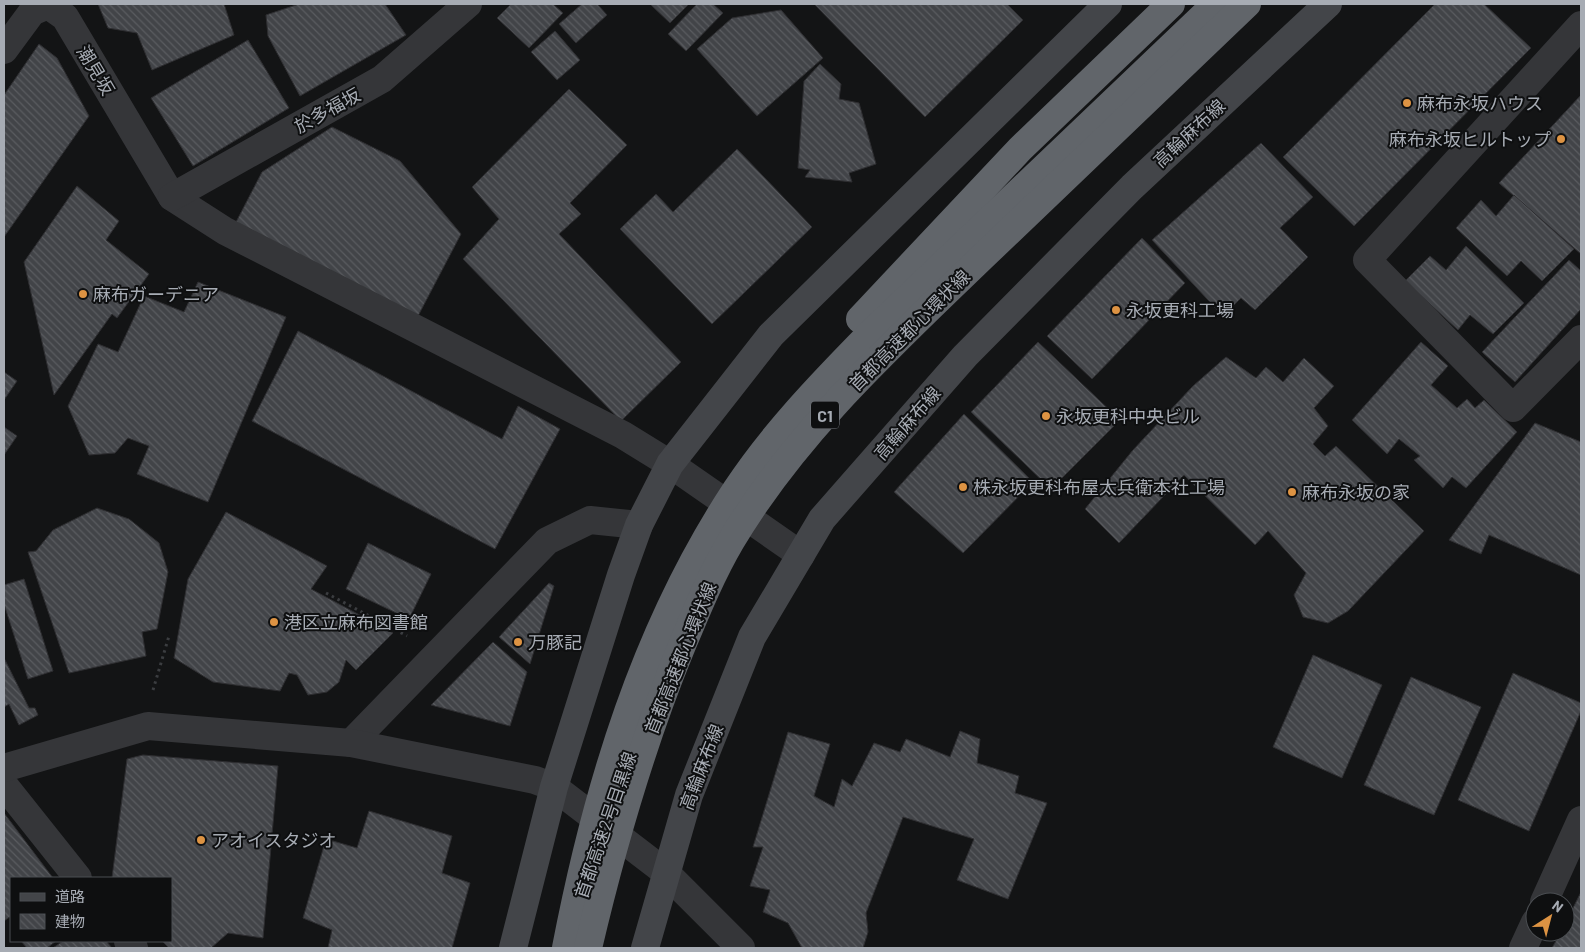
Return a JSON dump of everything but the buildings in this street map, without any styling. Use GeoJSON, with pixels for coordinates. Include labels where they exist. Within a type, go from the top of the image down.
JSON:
{"type":"FeatureCollection","features":[{"type":"Feature","properties":{"kind":"highway"},"geometry":{"type":"LineString","coordinates":[[769,446],[841,339],[1020,148],[1171,4]]}},
{"type":"Feature","properties":{"kind":"highway","name":"首都高速都心環状線"},"geometry":{"type":"LineString","coordinates":[[565,948],[587,845],[620,732],[660,633],[701,548],[737,488],[815,390],[867,337],[1216,4]]}},
{"type":"Feature","properties":{"kind":"highway","name":"首都高速都心環状線"},"geometry":{"type":"LineString","coordinates":[[588,948],[627,799],[656,711],[701,600],[730,543],[786,459],[877,359],[1248,4]]}},
{"type":"Feature","properties":{"kind":"highway","name":"首都高速2号目黒線"},"geometry":{"type":"LineString","coordinates":[[565,948],[590,862],[623,768],[648,705],[690,615],[730,543]]}},
{"type":"Feature","properties":{"kind":"highway","name":"首都高速2号目黒線"},"geometry":{"type":"LineString","coordinates":[[546,948],[579,837],[620,732]]}},
{"type":"Feature","properties":{"kind":"main road"},"geometry":{"type":"LineString","coordinates":[[513,948],[554,786],[639,525],[670,464],[771,335],[1108,4]]}},
{"type":"Feature","properties":{"kind":"main road","name":"高輪麻布線"},"geometry":{"type":"LineString","coordinates":[[645,948],[688,795],[752,637],[822,519],[966,356],[1132,187],[1328,4]]}},
{"type":"Feature","properties":{"kind":"street","name":"潮見坂"},"geometry":{"type":"LineString","coordinates":[[4,50],[32,12],[48,4],[65,17],[172,197]]}},
{"type":"Feature","properties":{"kind":"street","name":"於多福坂"},"geometry":{"type":"LineString","coordinates":[[172,197],[382,79],[468,4]]}},
{"type":"Feature","properties":{"kind":"street"},"geometry":{"type":"LineString","coordinates":[[1581,25],[1367,260],[1513,408],[1581,338]]}},
{"type":"Feature","properties":{"kind":"street"},"geometry":{"type":"LineString","coordinates":[[172,197],[224,231],[623,435],[670,464],[801,555]]}},
{"type":"Feature","properties":{"kind":"street"},"geometry":{"type":"LineString","coordinates":[[352,743],[547,541],[590,520],[639,525]]}},
{"type":"Feature","properties":{"kind":"street"},"geometry":{"type":"LineString","coordinates":[[4,768],[148,726],[352,743],[535,780],[554,786],[665,872],[741,948]]}},
{"type":"Feature","properties":{"kind":"street"},"geometry":{"type":"LineString","coordinates":[[4,786],[77,877]]}},
{"type":"Feature","properties":{"kind":"street"},"geometry":{"type":"LineString","coordinates":[[1549,892],[1581,820]]}},
{"type":"Feature","properties":{"kind":"path"},"geometry":{"type":"LineString","coordinates":[[326,593],[414,640]]}},
{"type":"Feature","properties":{"kind":"path"},"geometry":{"type":"LineString","coordinates":[[152,692],[170,636]]}},
{"type":"Feature","properties":{"kind":"place","name":"麻布永坂ハウス"},"geometry":{"type":"Point","coordinates":[1407,103]}},
{"type":"Feature","properties":{"kind":"place","name":"麻布永坂ヒルトップ"},"geometry":{"type":"Point","coordinates":[1561,139]}},
{"type":"Feature","properties":{"kind":"place","name":"麻布ガーデニア"},"geometry":{"type":"Point","coordinates":[83,294]}},
{"type":"Feature","properties":{"kind":"place","name":"永坂更科工場"},"geometry":{"type":"Point","coordinates":[1116,310]}},
{"type":"Feature","properties":{"kind":"place","name":"永坂更科中央ビル"},"geometry":{"type":"Point","coordinates":[1046,416]}},
{"type":"Feature","properties":{"kind":"place","name":"株永坂更科布屋太兵衛本社工場"},"geometry":{"type":"Point","coordinates":[963,487]}},
{"type":"Feature","properties":{"kind":"place","name":"麻布永坂の家"},"geometry":{"type":"Point","coordinates":[1292,492]}},
{"type":"Feature","properties":{"kind":"place","name":"港区立麻布図書館"},"geometry":{"type":"Point","coordinates":[274,622]}},
{"type":"Feature","properties":{"kind":"place","name":"万豚記"},"geometry":{"type":"Point","coordinates":[518,642]}},
{"type":"Feature","properties":{"kind":"place","name":"アオイスタジオ"},"geometry":{"type":"Point","coordinates":[201,840]}}]}
